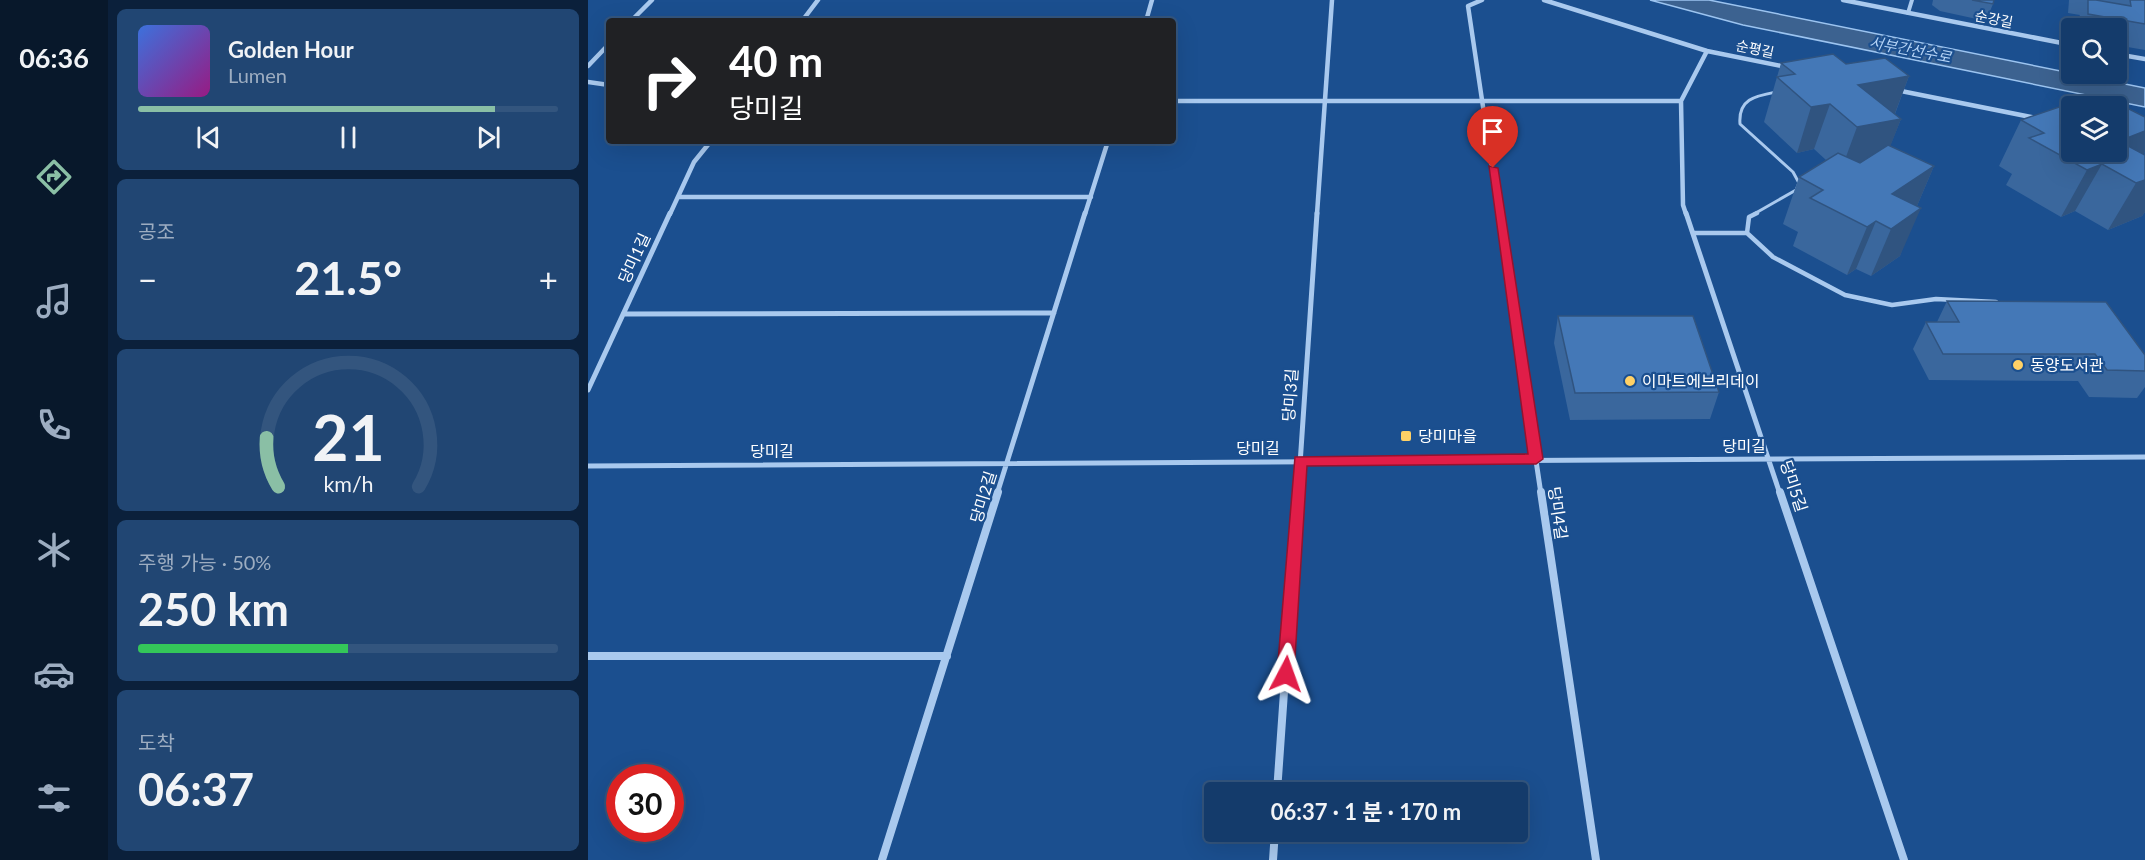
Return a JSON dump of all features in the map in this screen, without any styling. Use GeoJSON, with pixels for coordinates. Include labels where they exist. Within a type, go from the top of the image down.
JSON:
{"type":"FeatureCollection","features":[{"type":"Feature","properties":{"kind":"street"},"geometry":{"type":"LineString","coordinates":[[634,18],[652,0]]}},
{"type":"Feature","properties":{"kind":"street"},"geometry":{"type":"LineString","coordinates":[[804,18],[819,0]]}},
{"type":"Feature","properties":{"kind":"street"},"geometry":{"type":"LineString","coordinates":[[1147,18],[1152,0]]}},
{"type":"Feature","properties":{"kind":"street","name":"당미3길"},"geometry":{"type":"LineString","coordinates":[[1279,782],[1332,0]]}},
{"type":"Feature","properties":{"kind":"street","name":"당미4길"},"geometry":{"type":"LineString","coordinates":[[1482,0],[1468,6],[1596,860]]}},
{"type":"Feature","properties":{"kind":"street","name":"순평길"},"geometry":{"type":"LineString","coordinates":[[1544,0],[1707,51],[1794,69]]}},
{"type":"Feature","properties":{"kind":"street","name":"순강길"},"geometry":{"type":"LineString","coordinates":[[1843,0],[2061,43]]}},
{"type":"Feature","properties":{"kind":"street"},"geometry":{"type":"LineString","coordinates":[[1908,13],[1912,0]]}},
{"type":"Feature","properties":{"kind":"street"},"geometry":{"type":"LineString","coordinates":[[588,66],[606,47]]}},
{"type":"Feature","properties":{"kind":"street","name":"당미5길"},"geometry":{"type":"LineString","coordinates":[[1707,51],[1681,101],[1683,205],[1771,459],[1904,860]]}},
{"type":"Feature","properties":{"kind":"street"},"geometry":{"type":"LineString","coordinates":[[2127,56],[2145,59]]}},
{"type":"Feature","properties":{"kind":"street"},"geometry":{"type":"LineString","coordinates":[[588,82],[606,85]]}},
{"type":"Feature","properties":{"kind":"street"},"geometry":{"type":"LineString","coordinates":[[1887,88],[2037,119]]}},
{"type":"Feature","properties":{"kind":"street"},"geometry":{"type":"LineString","coordinates":[[1176,102],[1681,101]]}},
{"type":"Feature","properties":{"kind":"street","name":"당미1길"},"geometry":{"type":"LineString","coordinates":[[588,390],[694,162],[709,144]]}},
{"type":"Feature","properties":{"kind":"street","name":"당미2길"},"geometry":{"type":"LineString","coordinates":[[882,860],[1107,144]]}},
{"type":"Feature","properties":{"kind":"street"},"geometry":{"type":"LineString","coordinates":[[678,197],[1090,197]]}},
{"type":"Feature","properties":{"kind":"street"},"geometry":{"type":"LineString","coordinates":[[623,314],[1054,313]]}},
{"type":"Feature","properties":{"kind":"street","name":"당미길"},"geometry":{"type":"LineString","coordinates":[[588,466],[2145,456]]}},
{"type":"Feature","properties":{"kind":"street"},"geometry":{"type":"LineString","coordinates":[[588,656],[947,656]]}},
{"type":"Feature","properties":{"kind":"street"},"geometry":{"type":"LineString","coordinates":[[1273,860],[1274,842]]}},
{"type":"Feature","properties":{"kind":"lane"},"geometry":{"type":"LineString","coordinates":[[1747,233],[1749,217],[1796,190],[1799,183],[1792,172],[1740,124],[1738,112],[1750,97],[1780,91]]}},
{"type":"Feature","properties":{"kind":"lane"},"geometry":{"type":"LineString","coordinates":[[1693,233],[1747,233],[1773,257],[1845,295],[1892,305],[1936,299],[1969,299],[2001,303]]}},
{"type":"Feature","properties":{"kind":"water","name":"서부간선수로"},"geometry":{"type":"Polygon","coordinates":[[[1650,0],[1709,0],[2061,71],[2061,84],[2125,84],[2145,88],[2145,107],[2127,103],[2127,96],[2091,96],[1743,25],[1650,0]]]}},
{"type":"Feature","properties":{"kind":"building"},"geometry":{"type":"Polygon","coordinates":[[[1972,0],[1994,0],[1993,4],[1972,0]]]}},
{"type":"Feature","properties":{"kind":"building"},"geometry":{"type":"Polygon","coordinates":[[[2088,0],[2131,6],[2130,0],[2145,0],[2145,24],[2127,21],[2127,18],[2088,14],[2088,0]]]}},
{"type":"Feature","properties":{"kind":"building"},"geometry":{"type":"Polygon","coordinates":[[[1833,54],[1846,64],[1885,58],[1909,76],[1858,85],[1901,119],[1857,127],[1830,104],[1811,107],[1777,77],[1795,74],[1781,63],[1833,54]]]}},
{"type":"Feature","properties":{"kind":"building"},"geometry":{"type":"Polygon","coordinates":[[[2061,106],[2061,156],[2029,138],[2044,133],[2021,120],[2061,106]]]}},
{"type":"Feature","properties":{"kind":"building"},"geometry":{"type":"Polygon","coordinates":[[[2127,108],[2145,117],[2145,131],[2127,138],[2127,108]]]}},
{"type":"Feature","properties":{"kind":"building"},"geometry":{"type":"Polygon","coordinates":[[[1888,145],[1934,166],[1892,194],[1921,208],[1891,229],[1876,221],[1867,227],[1810,198],[1823,190],[1799,177],[1838,153],[1860,163],[1888,145]]]}},
{"type":"Feature","properties":{"kind":"building"},"geometry":{"type":"Polygon","coordinates":[[[2127,145],[2145,155],[2145,180],[2136,183],[2102,164],[2087,170],[2072,162],[2127,162],[2127,145]]]}},
{"type":"Feature","properties":{"kind":"building"},"geometry":{"type":"Polygon","coordinates":[[[1947,301],[2106,302],[2145,355],[2145,371],[2107,370],[2095,354],[1943,354],[1926,322],[1959,322],[1947,301]]]}},
{"type":"Feature","properties":{"kind":"building"},"geometry":{"type":"Polygon","coordinates":[[[1558,316],[1693,316],[1719,392],[1575,393],[1558,316]]]}},
{"type":"Feature","properties":{"kind":"place","name":"동양도서관"},"geometry":{"type":"Point","coordinates":[2018,365]}},
{"type":"Feature","properties":{"kind":"place","name":"이마트에브리데이"},"geometry":{"type":"Point","coordinates":[1630,381]}},
{"type":"Feature","properties":{"kind":"place","name":"당미마을"},"geometry":{"type":"Point","coordinates":[1406,436]}},
{"type":"Feature","properties":{"kind":"route"},"geometry":{"type":"LineString","coordinates":[[1286,674],[1300,461],[1536,459],[1493,168]]}}]}
